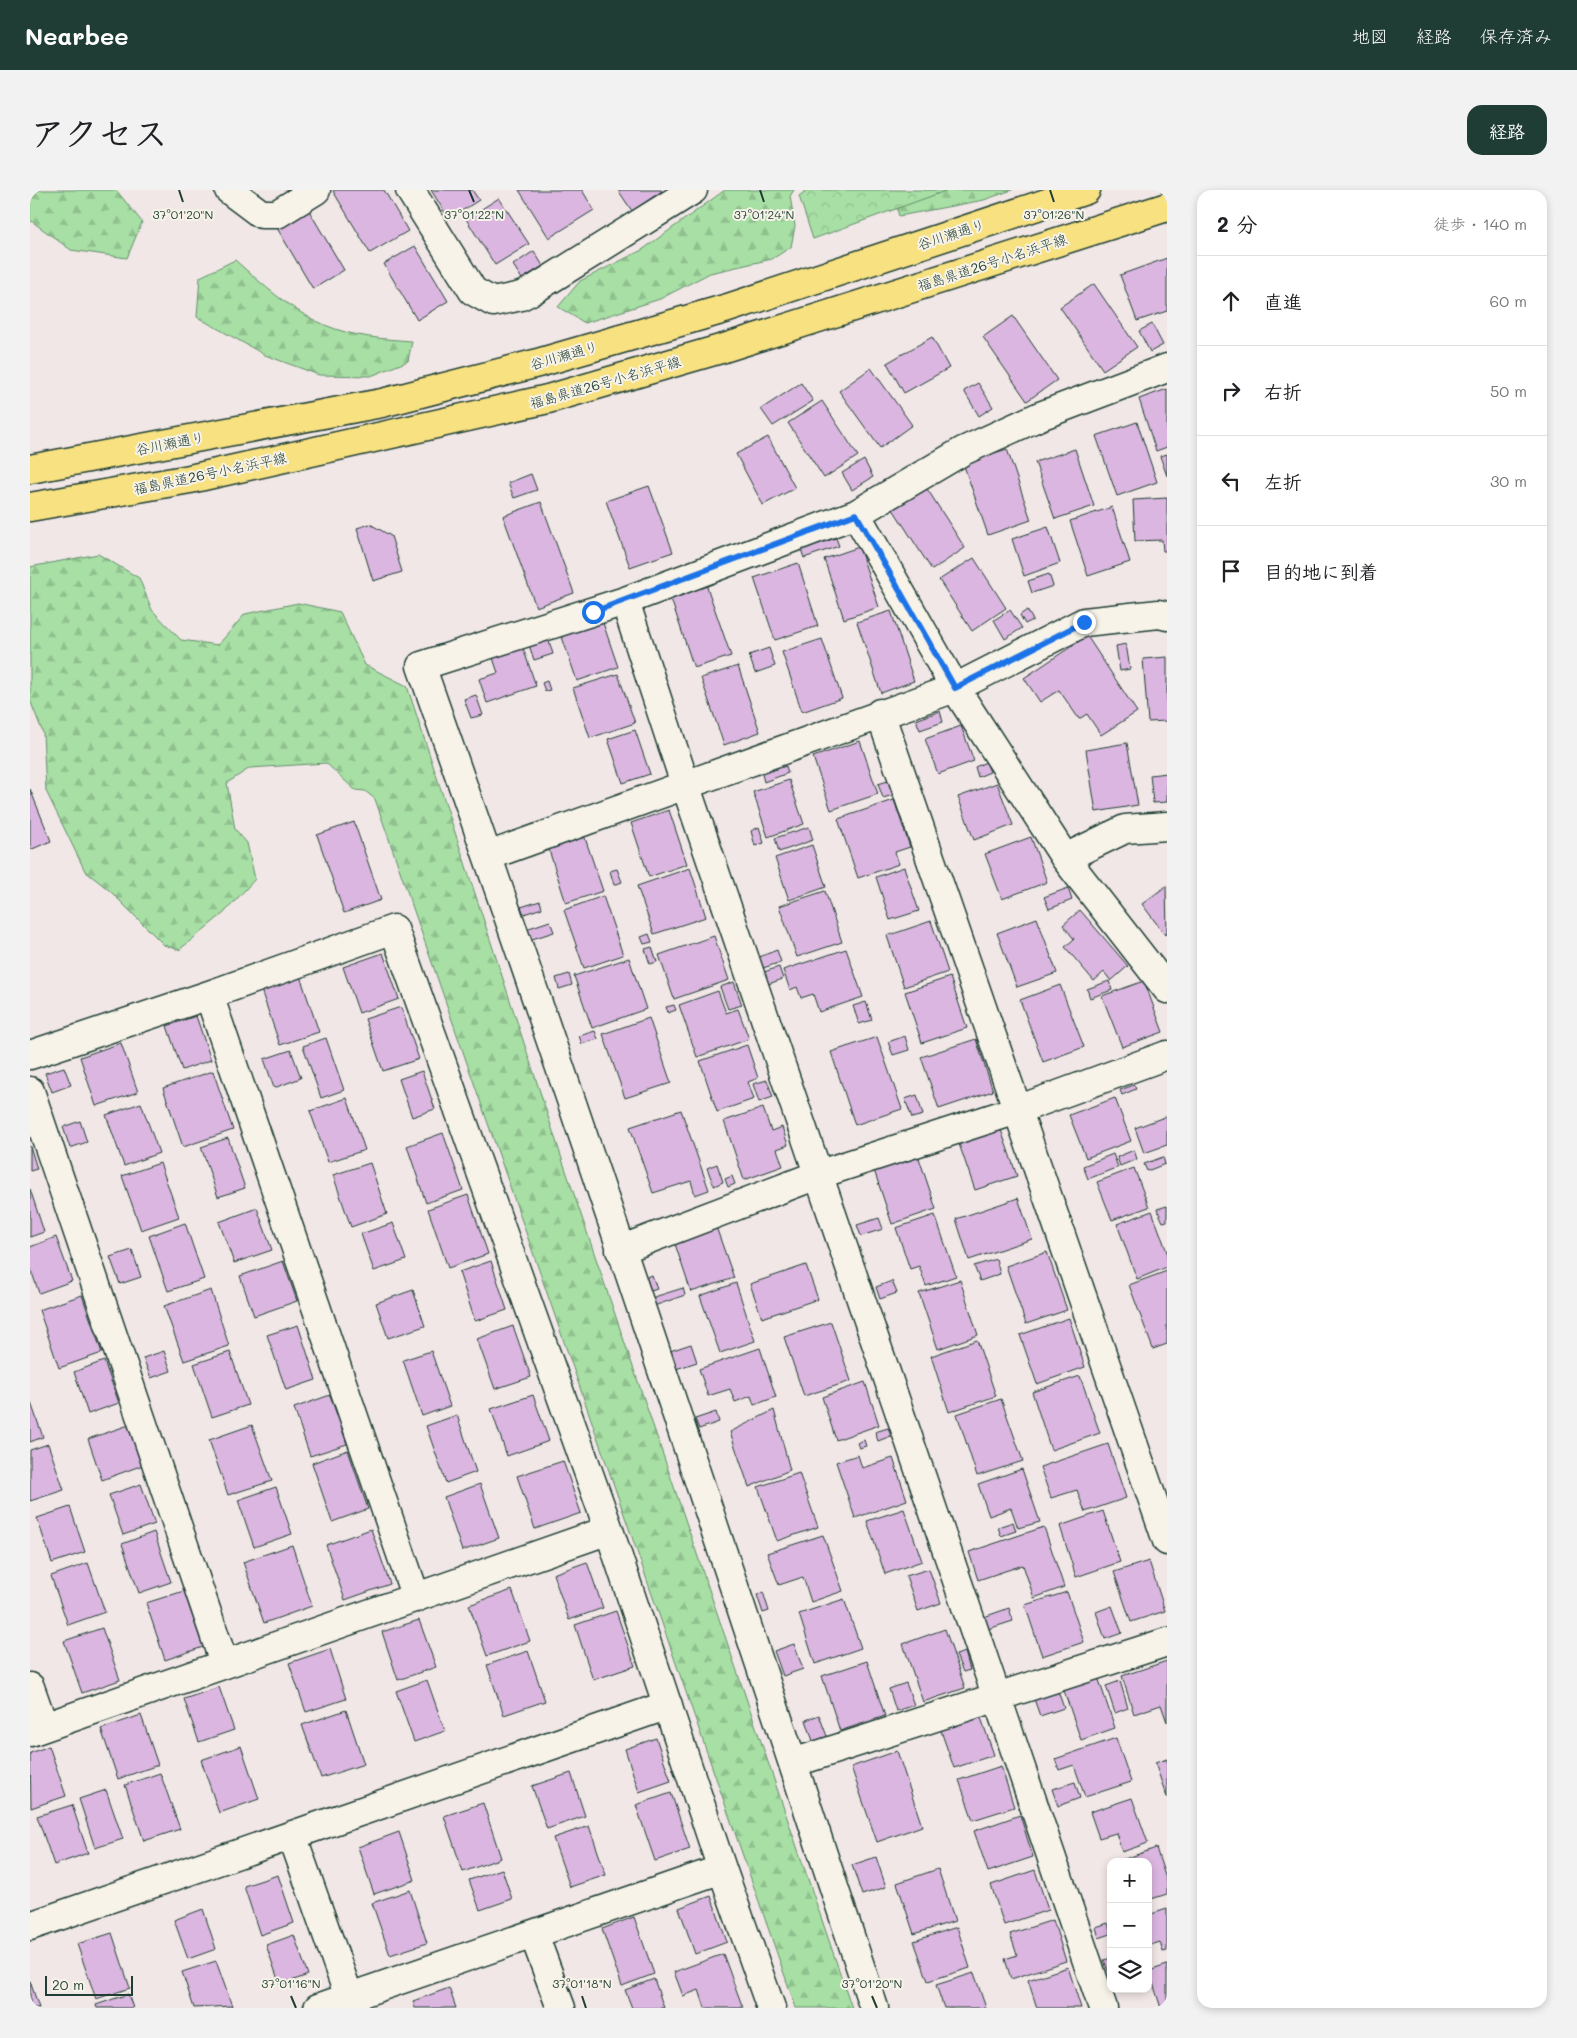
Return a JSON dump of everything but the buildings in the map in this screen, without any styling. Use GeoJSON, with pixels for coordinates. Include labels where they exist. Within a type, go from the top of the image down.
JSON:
{"type":"FeatureCollection","features":[{"type":"Feature","properties":{"kind":"main road","name":"谷川瀬通り"},"geometry":{"type":"LineString","coordinates":[[30,469],[382,403],[538,363],[728,308],[1086,190]]}},
{"type":"Feature","properties":{"kind":"main road","name":"福島県道26号小名浜平線"},"geometry":{"type":"LineString","coordinates":[[30,507],[190,479],[548,399],[724,348],[1167,207]]}},
{"type":"Feature","properties":{"kind":"street"},"geometry":{"type":"LineString","coordinates":[[229,190],[261,214],[277,214],[316,190]]}},
{"type":"Feature","properties":{"kind":"street"},"geometry":{"type":"LineString","coordinates":[[410,190],[474,291],[494,302],[520,296],[534,290],[684,192]]}},
{"type":"Feature","properties":{"kind":"street"},"geometry":{"type":"LineString","coordinates":[[874,2008],[751,1633],[488,856],[421,666],[625,601],[856,514],[962,451],[1040,416],[1167,368]]}},
{"type":"Feature","properties":{"kind":"street"},"geometry":{"type":"LineString","coordinates":[[856,514],[955,688],[1065,858],[1167,989]]}},
{"type":"Feature","properties":{"kind":"street"},"geometry":{"type":"LineString","coordinates":[[625,601],[685,784],[820,1174],[1103,2008]]}},
{"type":"Feature","properties":{"kind":"street"},"geometry":{"type":"LineString","coordinates":[[488,856],[880,713],[955,688],[1084,622],[1158,614],[1167,616]]}},
{"type":"Feature","properties":{"kind":"street"},"geometry":{"type":"LineString","coordinates":[[880,713],[1167,1541]]}},
{"type":"Feature","properties":{"kind":"street"},"geometry":{"type":"LineString","coordinates":[[1065,858],[1125,829],[1167,826]]}},
{"type":"Feature","properties":{"kind":"street"},"geometry":{"type":"LineString","coordinates":[[30,1055],[209,995],[394,929],[609,1530],[722,1869],[771,2008]]}},
{"type":"Feature","properties":{"kind":"street"},"geometry":{"type":"LineString","coordinates":[[209,995],[416,1598]]}},
{"type":"Feature","properties":{"kind":"street"},"geometry":{"type":"LineString","coordinates":[[620,1250],[820,1174],[1017,1110],[1167,1055]]}},
{"type":"Feature","properties":{"kind":"street"},"geometry":{"type":"LineString","coordinates":[[30,1090],[224,1663]]}},
{"type":"Feature","properties":{"kind":"street"},"geometry":{"type":"LineString","coordinates":[[30,1687],[37,1730],[224,1663],[609,1530]]}},
{"type":"Feature","properties":{"kind":"street"},"geometry":{"type":"LineString","coordinates":[[793,1764],[1167,1642]]}},
{"type":"Feature","properties":{"kind":"street"},"geometry":{"type":"LineString","coordinates":[[30,1926],[668,1705]]}},
{"type":"Feature","properties":{"kind":"street"},"geometry":{"type":"LineString","coordinates":[[292,1835],[351,2003]]}},
{"type":"Feature","properties":{"kind":"street"},"geometry":{"type":"LineString","coordinates":[[318,2008],[351,2003],[534,1935],[722,1869]]}},
{"type":"Feature","properties":{"kind":"street"},"geometry":{"type":"LineString","coordinates":[[534,1935],[561,2008]]}},
{"type":"Feature","properties":{"kind":"green space"},"geometry":{"type":"Polygon","coordinates":[[[30,190],[116,190],[142,222],[127,258],[71,250],[30,220],[30,190]]]}},
{"type":"Feature","properties":{"kind":"green space"},"geometry":{"type":"Polygon","coordinates":[[[725,190],[794,190],[790,196],[795,226],[791,247],[772,259],[710,273],[660,299],[585,323],[558,307],[580,281],[642,250],[725,190]]]}},
{"type":"Feature","properties":{"kind":"green space"},"geometry":{"type":"Polygon","coordinates":[[[807,190],[948,190],[813,239],[799,196],[807,190]]]}},
{"type":"Feature","properties":{"kind":"green space"},"geometry":{"type":"Polygon","coordinates":[[[923,190],[1012,190],[984,200],[899,216],[897,209],[923,190]]]}},
{"type":"Feature","properties":{"kind":"green space"},"geometry":{"type":"Polygon","coordinates":[[[235,260],[289,305],[325,325],[357,335],[412,341],[408,361],[371,376],[319,375],[265,355],[197,317],[200,277],[235,260]]]}},
{"type":"Feature","properties":{"kind":"green space"},"geometry":{"type":"Polygon","coordinates":[[[98,554],[139,578],[152,610],[181,640],[218,645],[245,614],[298,603],[340,612],[365,665],[407,686],[563,1162],[852,2008],[796,2008],[375,799],[365,791],[355,790],[326,763],[250,768],[227,783],[235,829],[247,843],[255,879],[224,913],[179,950],[164,945],[109,890],[85,871],[46,791],[43,733],[30,700],[30,567],[98,554]]]}},
{"type":"Feature","properties":{"kind":"route"},"geometry":{"type":"LineString","coordinates":[[593,612],[856,514],[955,688],[1084,622]]}}]}
